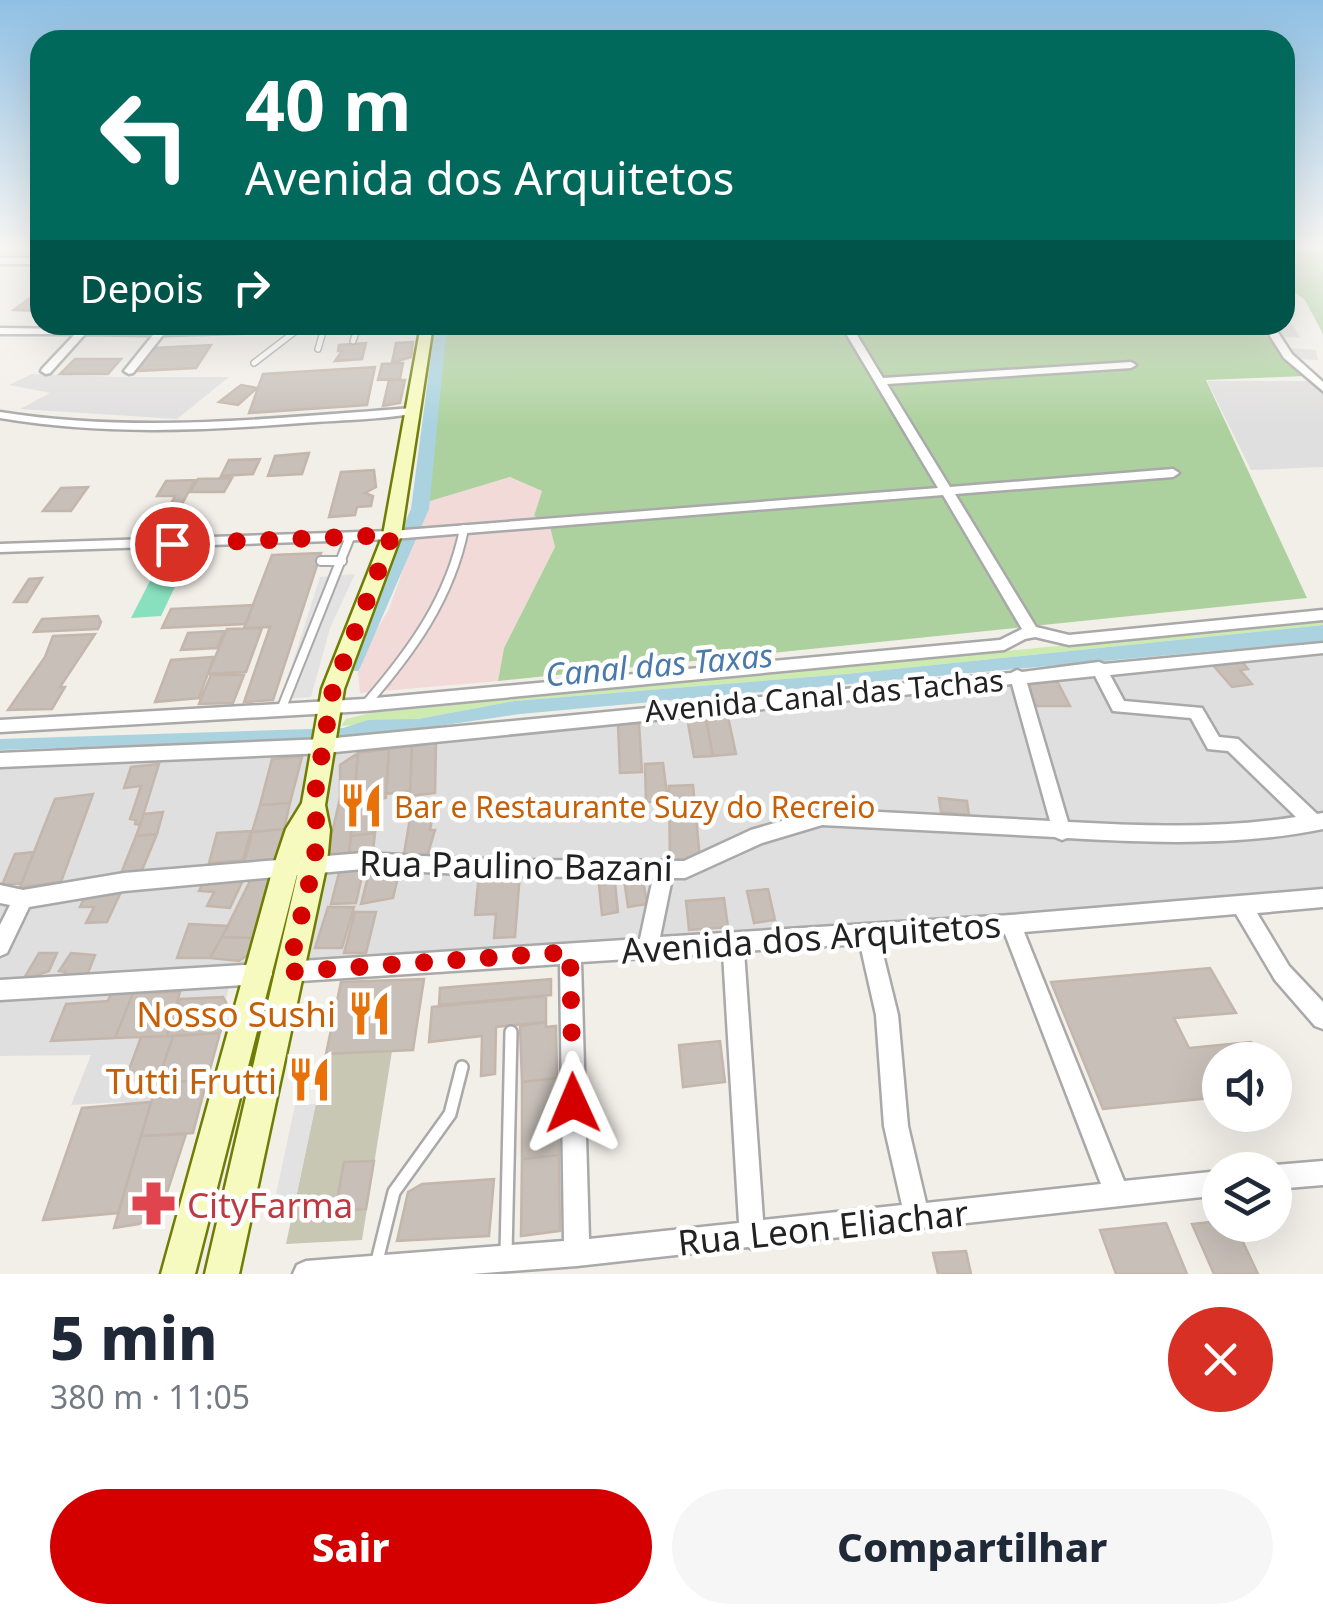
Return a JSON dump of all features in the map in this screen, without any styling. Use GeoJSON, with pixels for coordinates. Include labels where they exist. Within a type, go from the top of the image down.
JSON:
{"type":"FeatureCollection","features":[{"type":"Feature","properties":{"kind":"street"},"geometry":{"type":"LineString","coordinates":[[0,331],[30,330]]}},
{"type":"Feature","properties":{"kind":"street"},"geometry":{"type":"LineString","coordinates":[[46,371],[79,335]]}},
{"type":"Feature","properties":{"kind":"street"},"geometry":{"type":"LineString","coordinates":[[129,370],[158,335]]}},
{"type":"Feature","properties":{"kind":"street"},"geometry":{"type":"LineString","coordinates":[[178,1274],[256,974],[300,864],[318,830],[313,805],[329,711],[338,672],[392,535],[425,335]]}},
{"type":"Feature","properties":{"kind":"street"},"geometry":{"type":"LineString","coordinates":[[852,335],[1030,631]]}},
{"type":"Feature","properties":{"kind":"street"},"geometry":{"type":"LineString","coordinates":[[1274,335],[1288,356],[1323,388]]}},
{"type":"Feature","properties":{"kind":"street"},"geometry":{"type":"LineString","coordinates":[[880,380],[1130,365]]}},
{"type":"Feature","properties":{"kind":"street"},"geometry":{"type":"LineString","coordinates":[[0,415],[180,425],[413,411]]}},
{"type":"Feature","properties":{"kind":"street"},"geometry":{"type":"LineString","coordinates":[[0,430],[18,419]]}},
{"type":"Feature","properties":{"kind":"street"},"geometry":{"type":"LineString","coordinates":[[0,548],[392,535],[1172,473]]}},
{"type":"Feature","properties":{"kind":"street"},"geometry":{"type":"LineString","coordinates":[[0,726],[281,710],[329,711],[1004,645],[1020,632],[1030,631],[1070,640],[1323,615]]}},
{"type":"Feature","properties":{"kind":"street","name":"Avenida Canal das Tachas"},"geometry":{"type":"LineString","coordinates":[[0,760],[42,754],[325,744],[1323,648]]}},
{"type":"Feature","properties":{"kind":"street"},"geometry":{"type":"LineString","coordinates":[[1099,668],[1119,707],[1196,712],[1214,744],[1232,744],[1319,822]]}},
{"type":"Feature","properties":{"kind":"street"},"geometry":{"type":"LineString","coordinates":[[1017,676],[1062,832]]}},
{"type":"Feature","properties":{"kind":"street","name":"Rua Paulino Bazani"},"geometry":{"type":"LineString","coordinates":[[0,894],[23,899],[124,882],[300,864],[388,860],[664,872],[697,868],[758,836],[822,816],[1062,832],[1214,833],[1319,822]]}},
{"type":"Feature","properties":{"kind":"street"},"geometry":{"type":"LineString","coordinates":[[222,1274],[288,972],[300,864]]}},
{"type":"Feature","properties":{"kind":"street"},"geometry":{"type":"LineString","coordinates":[[648,948],[664,872]]}},
{"type":"Feature","properties":{"kind":"street","name":"Avenida dos Arquitetos"},"geometry":{"type":"LineString","coordinates":[[0,990],[1012,924],[1323,898]]}},
{"type":"Feature","properties":{"kind":"street"},"geometry":{"type":"LineString","coordinates":[[0,946],[23,899]]}},
{"type":"Feature","properties":{"kind":"street"},"geometry":{"type":"LineString","coordinates":[[1242,906],[1282,973],[1323,1018]]}},
{"type":"Feature","properties":{"kind":"street"},"geometry":{"type":"LineString","coordinates":[[1012,924],[1117,1193]]}},
{"type":"Feature","properties":{"kind":"street"},"geometry":{"type":"LineString","coordinates":[[867,932],[887,1015],[896,1126],[917,1216]]}},
{"type":"Feature","properties":{"kind":"street"},"geometry":{"type":"LineString","coordinates":[[733,942],[752,1236]]}},
{"type":"Feature","properties":{"kind":"street"},"geometry":{"type":"LineString","coordinates":[[570,952],[576,1253]]}},
{"type":"Feature","properties":{"kind":"street"},"geometry":{"type":"LineString","coordinates":[[1292,1176],[1323,1173]]}},
{"type":"Feature","properties":{"kind":"street","name":"Rua Leon Eliachar"},"geometry":{"type":"LineString","coordinates":[[306,1274],[752,1236],[1202,1185]]}},
{"type":"Feature","properties":{"kind":"lane"},"geometry":{"type":"LineString","coordinates":[[254,362],[290,335]]}},
{"type":"Feature","properties":{"kind":"lane"},"geometry":{"type":"LineString","coordinates":[[318,350],[322,335]]}},
{"type":"Feature","properties":{"kind":"lane"},"geometry":{"type":"LineString","coordinates":[[353,341],[355,335]]}},
{"type":"Feature","properties":{"kind":"lane"},"geometry":{"type":"LineString","coordinates":[[365,706],[417,642],[436,610],[456,566],[464,529]]}},
{"type":"Feature","properties":{"kind":"lane"},"geometry":{"type":"LineString","coordinates":[[281,710],[350,537]]}},
{"type":"Feature","properties":{"kind":"lane"},"geometry":{"type":"LineString","coordinates":[[320,562],[342,561]]}},
{"type":"Feature","properties":{"kind":"lane"},"geometry":{"type":"LineString","coordinates":[[505,1260],[511,1032]]}},
{"type":"Feature","properties":{"kind":"lane"},"geometry":{"type":"LineString","coordinates":[[375,1270],[394,1192],[450,1114],[462,1067]]}},
{"type":"Feature","properties":{"kind":"shaded area"},"geometry":{"type":"Polygon","coordinates":[[[1295,329],[1301,338],[1279,336],[1288,348],[1316,350],[1318,360],[1297,359],[1323,385],[1323,467],[1251,470],[1207,381],[1308,381],[1268,335],[1295,335],[1295,329]]]}},
{"type":"Feature","properties":{"kind":"shaded area"},"geometry":{"type":"Polygon","coordinates":[[[32,374],[229,377],[177,419],[20,409],[50,393],[9,385],[32,374]]]}},
{"type":"Feature","properties":{"kind":"shaded area"},"geometry":{"type":"Polygon","coordinates":[[[510,477],[542,491],[534,516],[549,523],[555,547],[504,648],[498,681],[360,693],[357,663],[389,609],[427,502],[510,477]]]}},
{"type":"Feature","properties":{"kind":"shaded area"},"geometry":{"type":"Polygon","coordinates":[[[355,574],[330,628],[311,697],[281,699],[320,577],[355,574]]]}},
{"type":"Feature","properties":{"kind":"shaded area"},"geometry":{"type":"Polygon","coordinates":[[[1323,650],[1323,890],[682,941],[234,968],[191,1133],[113,1142],[125,1102],[71,1105],[91,1055],[0,1056],[0,768],[55,759],[358,753],[493,734],[1323,650]]]}},
{"type":"Feature","properties":{"kind":"shaded area"},"geometry":{"type":"Polygon","coordinates":[[[392,1051],[362,1240],[286,1244],[326,1054],[392,1051]]]}},
{"type":"Feature","properties":{"kind":"shaded area"},"geometry":{"type":"Polygon","coordinates":[[[316,1104],[295,1203],[274,1204],[295,1105],[316,1104]]]}},
{"type":"Feature","properties":{"kind":"green space"},"geometry":{"type":"Polygon","coordinates":[[[1308,306],[1323,306],[1323,334],[1308,306]]]}},
{"type":"Feature","properties":{"kind":"green space"},"geometry":{"type":"Polygon","coordinates":[[[443,335],[1265,335],[1282,351],[1278,353],[1288,356],[1305,376],[1206,380],[1307,598],[498,681],[504,648],[555,547],[549,523],[534,516],[542,491],[510,477],[427,502],[443,335]]]}},
{"type":"Feature","properties":{"kind":"green space"},"geometry":{"type":"Polygon","coordinates":[[[181,574],[161,616],[131,618],[153,575],[181,574]]]}},
{"type":"Feature","properties":{"kind":"green space"},"geometry":{"type":"Polygon","coordinates":[[[1323,620],[1323,625],[846,674],[514,701],[418,719],[341,726],[346,719],[370,713],[1323,620]]]}},
{"type":"Feature","properties":{"kind":"water"},"geometry":{"type":"Polygon","coordinates":[[[1323,625],[1323,641],[520,714],[356,738],[0,750],[0,739],[343,728],[368,720],[418,719],[514,701],[846,674],[1323,625]]]}},
{"type":"Feature","properties":{"kind":"building"},"geometry":{"type":"Polygon","coordinates":[[[413,342],[411,357],[392,363],[396,343],[413,342]]]}},
{"type":"Feature","properties":{"kind":"building"},"geometry":{"type":"Polygon","coordinates":[[[366,343],[362,359],[335,361],[342,351],[338,351],[339,345],[366,343]]]}},
{"type":"Feature","properties":{"kind":"building"},"geometry":{"type":"Polygon","coordinates":[[[211,345],[196,368],[136,371],[152,348],[211,345]]]}},
{"type":"Feature","properties":{"kind":"building"},"geometry":{"type":"Polygon","coordinates":[[[75,359],[121,359],[108,374],[60,374],[75,359]]]}},
{"type":"Feature","properties":{"kind":"building"},"geometry":{"type":"Polygon","coordinates":[[[403,363],[400,379],[378,380],[382,364],[403,363]]]}},
{"type":"Feature","properties":{"kind":"building"},"geometry":{"type":"Polygon","coordinates":[[[375,367],[367,405],[249,413],[263,374],[375,367]]]}},
{"type":"Feature","properties":{"kind":"building"},"geometry":{"type":"Polygon","coordinates":[[[389,380],[405,380],[400,403],[383,406],[389,380]]]}},
{"type":"Feature","properties":{"kind":"building"},"geometry":{"type":"Polygon","coordinates":[[[241,385],[257,388],[238,405],[219,402],[241,385]]]}},
{"type":"Feature","properties":{"kind":"building"},"geometry":{"type":"Polygon","coordinates":[[[309,453],[302,474],[268,476],[275,456],[309,453]]]}},
{"type":"Feature","properties":{"kind":"building"},"geometry":{"type":"Polygon","coordinates":[[[260,459],[253,474],[221,476],[229,460],[260,459]]]}},
{"type":"Feature","properties":{"kind":"building"},"geometry":{"type":"Polygon","coordinates":[[[374,470],[376,487],[365,493],[373,496],[371,506],[357,507],[355,515],[329,517],[341,472],[374,470]]]}},
{"type":"Feature","properties":{"kind":"building"},"geometry":{"type":"Polygon","coordinates":[[[232,478],[224,492],[190,492],[198,479],[232,478]]]}},
{"type":"Feature","properties":{"kind":"building"},"geometry":{"type":"Polygon","coordinates":[[[195,480],[182,504],[171,504],[175,496],[157,496],[166,481],[195,480]]]}},
{"type":"Feature","properties":{"kind":"building"},"geometry":{"type":"Polygon","coordinates":[[[88,487],[71,511],[43,511],[61,488],[88,487]]]}},
{"type":"Feature","properties":{"kind":"building"},"geometry":{"type":"Polygon","coordinates":[[[321,553],[273,700],[244,702],[270,627],[244,628],[272,555],[321,553]]]}},
{"type":"Feature","properties":{"kind":"building"},"geometry":{"type":"Polygon","coordinates":[[[42,578],[27,602],[14,602],[29,579],[42,578]]]}},
{"type":"Feature","properties":{"kind":"building"},"geometry":{"type":"Polygon","coordinates":[[[253,605],[246,624],[162,628],[171,609],[253,605]]]}},
{"type":"Feature","properties":{"kind":"building"},"geometry":{"type":"Polygon","coordinates":[[[98,616],[98,629],[34,632],[42,619],[98,616]]]}},
{"type":"Feature","properties":{"kind":"building"},"geometry":{"type":"Polygon","coordinates":[[[262,628],[246,672],[208,674],[227,629],[262,628]]]}},
{"type":"Feature","properties":{"kind":"building"},"geometry":{"type":"Polygon","coordinates":[[[224,631],[217,648],[181,650],[188,633],[224,631]]]}},
{"type":"Feature","properties":{"kind":"building"},"geometry":{"type":"Polygon","coordinates":[[[95,634],[60,687],[65,687],[52,709],[8,710],[45,657],[53,636],[95,634]]]}},
{"type":"Feature","properties":{"kind":"building"},"geometry":{"type":"Polygon","coordinates":[[[214,657],[199,698],[155,702],[171,660],[214,657]]]}},
{"type":"Feature","properties":{"kind":"building"},"geometry":{"type":"Polygon","coordinates":[[[1240,659],[1248,669],[1240,670],[1252,684],[1232,687],[1212,664],[1240,659]]]}},
{"type":"Feature","properties":{"kind":"building"},"geometry":{"type":"Polygon","coordinates":[[[211,675],[244,675],[233,703],[199,704],[211,675]]]}},
{"type":"Feature","properties":{"kind":"building"},"geometry":{"type":"Polygon","coordinates":[[[1056,679],[1070,706],[1034,706],[1028,682],[1056,679]]]}},
{"type":"Feature","properties":{"kind":"building"},"geometry":{"type":"Polygon","coordinates":[[[705,715],[728,717],[736,754],[713,756],[705,715]]]}},
{"type":"Feature","properties":{"kind":"building"},"geometry":{"type":"Polygon","coordinates":[[[706,717],[713,756],[694,757],[688,723],[706,717]]]}},
{"type":"Feature","properties":{"kind":"building"},"geometry":{"type":"Polygon","coordinates":[[[639,723],[642,772],[620,773],[618,724],[639,723]]]}},
{"type":"Feature","properties":{"kind":"building"},"geometry":{"type":"Polygon","coordinates":[[[436,743],[435,793],[410,796],[412,746],[436,743]]]}},
{"type":"Feature","properties":{"kind":"building"},"geometry":{"type":"Polygon","coordinates":[[[412,746],[410,791],[386,794],[389,749],[412,746]]]}},
{"type":"Feature","properties":{"kind":"building"},"geometry":{"type":"Polygon","coordinates":[[[389,749],[386,798],[354,802],[358,753],[389,749]]]}},
{"type":"Feature","properties":{"kind":"building"},"geometry":{"type":"Polygon","coordinates":[[[358,753],[349,854],[327,855],[340,798],[340,765],[358,753]]]}},
{"type":"Feature","properties":{"kind":"building"},"geometry":{"type":"Polygon","coordinates":[[[302,757],[290,803],[260,805],[272,759],[302,757]]]}},
{"type":"Feature","properties":{"kind":"building"},"geometry":{"type":"Polygon","coordinates":[[[663,763],[668,802],[646,802],[645,764],[663,763]]]}},
{"type":"Feature","properties":{"kind":"building"},"geometry":{"type":"Polygon","coordinates":[[[159,764],[140,825],[135,824],[136,820],[130,819],[141,786],[124,788],[131,767],[159,764]]]}},
{"type":"Feature","properties":{"kind":"building"},"geometry":{"type":"Polygon","coordinates":[[[693,785],[700,859],[670,861],[669,786],[693,785]]]}},
{"type":"Feature","properties":{"kind":"building"},"geometry":{"type":"Polygon","coordinates":[[[93,794],[61,882],[20,887],[55,799],[93,794]]]}},
{"type":"Feature","properties":{"kind":"building"},"geometry":{"type":"Polygon","coordinates":[[[939,798],[967,801],[969,815],[941,812],[939,798]]]}},
{"type":"Feature","properties":{"kind":"building"},"geometry":{"type":"Polygon","coordinates":[[[377,799],[375,833],[351,836],[354,802],[377,799]]]}},
{"type":"Feature","properties":{"kind":"building"},"geometry":{"type":"Polygon","coordinates":[[[290,803],[284,829],[252,832],[260,805],[290,803]]]}},
{"type":"Feature","properties":{"kind":"building"},"geometry":{"type":"Polygon","coordinates":[[[435,804],[430,830],[435,830],[427,857],[404,854],[412,806],[435,804]]]}},
{"type":"Feature","properties":{"kind":"building"},"geometry":{"type":"Polygon","coordinates":[[[163,812],[157,834],[136,836],[144,814],[163,812]]]}},
{"type":"Feature","properties":{"kind":"building"},"geometry":{"type":"Polygon","coordinates":[[[284,829],[276,861],[244,864],[252,832],[284,829]]]}},
{"type":"Feature","properties":{"kind":"building"},"geometry":{"type":"Polygon","coordinates":[[[251,831],[243,860],[209,863],[217,833],[251,831]]]}},
{"type":"Feature","properties":{"kind":"building"},"geometry":{"type":"Polygon","coordinates":[[[375,833],[373,851],[349,854],[351,836],[375,833]]]}},
{"type":"Feature","properties":{"kind":"building"},"geometry":{"type":"Polygon","coordinates":[[[157,834],[140,875],[120,876],[136,836],[157,834]]]}},
{"type":"Feature","properties":{"kind":"building"},"geometry":{"type":"Polygon","coordinates":[[[34,852],[22,883],[2,885],[15,854],[34,852]]]}},
{"type":"Feature","properties":{"kind":"building"},"geometry":{"type":"Polygon","coordinates":[[[364,867],[356,903],[331,904],[340,869],[364,867]]]}},
{"type":"Feature","properties":{"kind":"building"},"geometry":{"type":"Polygon","coordinates":[[[370,869],[400,869],[393,898],[361,904],[370,869]]]}},
{"type":"Feature","properties":{"kind":"building"},"geometry":{"type":"Polygon","coordinates":[[[520,873],[515,937],[494,938],[496,914],[475,915],[479,874],[520,873]]]}},
{"type":"Feature","properties":{"kind":"building"},"geometry":{"type":"Polygon","coordinates":[[[253,875],[275,876],[253,938],[222,937],[253,875]]]}},
{"type":"Feature","properties":{"kind":"building"},"geometry":{"type":"Polygon","coordinates":[[[206,877],[243,880],[230,908],[207,906],[214,892],[199,891],[206,877]]]}},
{"type":"Feature","properties":{"kind":"building"},"geometry":{"type":"Polygon","coordinates":[[[632,878],[632,882],[643,880],[647,904],[628,907],[624,879],[632,878]]]}},
{"type":"Feature","properties":{"kind":"building"},"geometry":{"type":"Polygon","coordinates":[[[615,883],[618,912],[602,915],[599,885],[615,883]]]}},
{"type":"Feature","properties":{"kind":"building"},"geometry":{"type":"Polygon","coordinates":[[[768,889],[775,920],[754,923],[747,891],[768,889]]]}},
{"type":"Feature","properties":{"kind":"building"},"geometry":{"type":"Polygon","coordinates":[[[87,892],[121,892],[107,922],[86,923],[94,907],[80,907],[87,892]]]}},
{"type":"Feature","properties":{"kind":"building"},"geometry":{"type":"Polygon","coordinates":[[[724,898],[728,927],[689,930],[686,901],[724,898]]]}},
{"type":"Feature","properties":{"kind":"building"},"geometry":{"type":"Polygon","coordinates":[[[328,907],[354,907],[342,948],[315,948],[328,907]]]}},
{"type":"Feature","properties":{"kind":"building"},"geometry":{"type":"Polygon","coordinates":[[[355,912],[376,912],[366,953],[344,953],[355,912]]]}},
{"type":"Feature","properties":{"kind":"building"},"geometry":{"type":"Polygon","coordinates":[[[189,924],[228,926],[210,958],[177,958],[189,924]]]}},
{"type":"Feature","properties":{"kind":"building"},"geometry":{"type":"Polygon","coordinates":[[[222,937],[253,938],[248,955],[239,961],[210,958],[222,937]]]}},
{"type":"Feature","properties":{"kind":"building"},"geometry":{"type":"Polygon","coordinates":[[[39,953],[57,953],[49,971],[23,980],[39,953]]]}},
{"type":"Feature","properties":{"kind":"building"},"geometry":{"type":"Polygon","coordinates":[[[71,953],[95,955],[86,978],[62,978],[66,972],[59,971],[71,953]]]}},
{"type":"Feature","properties":{"kind":"building"},"geometry":{"type":"Polygon","coordinates":[[[1210,968],[1236,1013],[1174,1018],[1189,1048],[1202,1047],[1202,1099],[1103,1109],[1051,982],[1210,968]]]}},
{"type":"Feature","properties":{"kind":"building"},"geometry":{"type":"Polygon","coordinates":[[[424,979],[413,1050],[326,1054],[341,982],[424,979]]]}},
{"type":"Feature","properties":{"kind":"building"},"geometry":{"type":"Polygon","coordinates":[[[551,979],[551,995],[439,1005],[440,988],[551,979]]]}},
{"type":"Feature","properties":{"kind":"building"},"geometry":{"type":"Polygon","coordinates":[[[180,992],[167,1036],[115,1038],[133,993],[180,992]]]}},
{"type":"Feature","properties":{"kind":"building"},"geometry":{"type":"Polygon","coordinates":[[[111,993],[133,993],[115,1038],[51,1041],[66,1004],[108,1001],[111,993]]]}},
{"type":"Feature","properties":{"kind":"building"},"geometry":{"type":"Polygon","coordinates":[[[546,996],[546,1022],[496,1027],[495,1074],[481,1076],[482,1036],[429,1042],[432,1007],[546,996]]]}},
{"type":"Feature","properties":{"kind":"building"},"geometry":{"type":"Polygon","coordinates":[[[223,997],[228,1006],[220,1033],[167,1036],[180,999],[223,997]]]}},
{"type":"Feature","properties":{"kind":"building"},"geometry":{"type":"Polygon","coordinates":[[[546,1022],[546,1027],[556,1026],[557,1078],[522,1082],[520,1026],[546,1022]]]}},
{"type":"Feature","properties":{"kind":"building"},"geometry":{"type":"Polygon","coordinates":[[[220,1033],[207,1080],[157,1083],[173,1036],[220,1033]]]}},
{"type":"Feature","properties":{"kind":"building"},"geometry":{"type":"Polygon","coordinates":[[[173,1036],[159,1079],[125,1081],[141,1037],[173,1036]]]}},
{"type":"Feature","properties":{"kind":"building"},"geometry":{"type":"Polygon","coordinates":[[[720,1041],[725,1082],[683,1087],[679,1045],[720,1041]]]}},
{"type":"Feature","properties":{"kind":"building"},"geometry":{"type":"Polygon","coordinates":[[[557,1078],[559,1155],[522,1159],[522,1082],[557,1078]]]}},
{"type":"Feature","properties":{"kind":"building"},"geometry":{"type":"Polygon","coordinates":[[[207,1080],[193,1133],[141,1136],[157,1083],[207,1080]]]}},
{"type":"Feature","properties":{"kind":"building"},"geometry":{"type":"Polygon","coordinates":[[[151,1102],[118,1213],[43,1220],[82,1108],[151,1102]]]}},
{"type":"Feature","properties":{"kind":"building"},"geometry":{"type":"Polygon","coordinates":[[[186,1134],[162,1208],[139,1224],[114,1228],[141,1136],[186,1134]]]}},
{"type":"Feature","properties":{"kind":"building"},"geometry":{"type":"Polygon","coordinates":[[[559,1155],[560,1231],[521,1236],[522,1159],[559,1155]]]}},
{"type":"Feature","properties":{"kind":"building"},"geometry":{"type":"Polygon","coordinates":[[[374,1161],[366,1209],[335,1211],[344,1162],[374,1161]]]}},
{"type":"Feature","properties":{"kind":"building"},"geometry":{"type":"Polygon","coordinates":[[[494,1179],[489,1236],[397,1241],[408,1192],[422,1184],[494,1179]]]}},
{"type":"Feature","properties":{"kind":"building"},"geometry":{"type":"Polygon","coordinates":[[[1166,1223],[1187,1274],[1116,1274],[1100,1230],[1166,1223]]]}},
{"type":"Feature","properties":{"kind":"building"},"geometry":{"type":"Polygon","coordinates":[[[1202,1223],[1202,1242],[1243,1242],[1258,1274],[1214,1274],[1192,1224],[1202,1223]]]}},
{"type":"Feature","properties":{"kind":"building"},"geometry":{"type":"Polygon","coordinates":[[[966,1251],[971,1274],[938,1274],[933,1253],[966,1251]]]}},
{"type":"Feature","properties":{"kind":"waterway"},"geometry":{"type":"LineString","coordinates":[[351,666],[420,509],[440,335]]}},
{"type":"Feature","properties":{"kind":"place","name":"Bar e Restaurante Suzy do Recreio"},"geometry":{"type":"Point","coordinates":[361,806]}},
{"type":"Feature","properties":{"kind":"place","name":"Nosso Sushi"},"geometry":{"type":"Point","coordinates":[369,1013]}},
{"type":"Feature","properties":{"kind":"place","name":"Tutti Frutti"},"geometry":{"type":"Point","coordinates":[310,1080]}},
{"type":"Feature","properties":{"kind":"place","name":"CityFarma"},"geometry":{"type":"Point","coordinates":[154,1204]}},
{"type":"Feature","properties":{"kind":"route"},"geometry":{"type":"LineString","coordinates":[[172,544],[392,535],[333,689],[313,805],[318,830],[314,863],[288,972],[570,952],[573,1103]]}},
{"type":"Feature","properties":{"kind":"water label","name":"Canal das Taxas"},"geometry":{"type":"Point","coordinates":[659,664]}}]}
